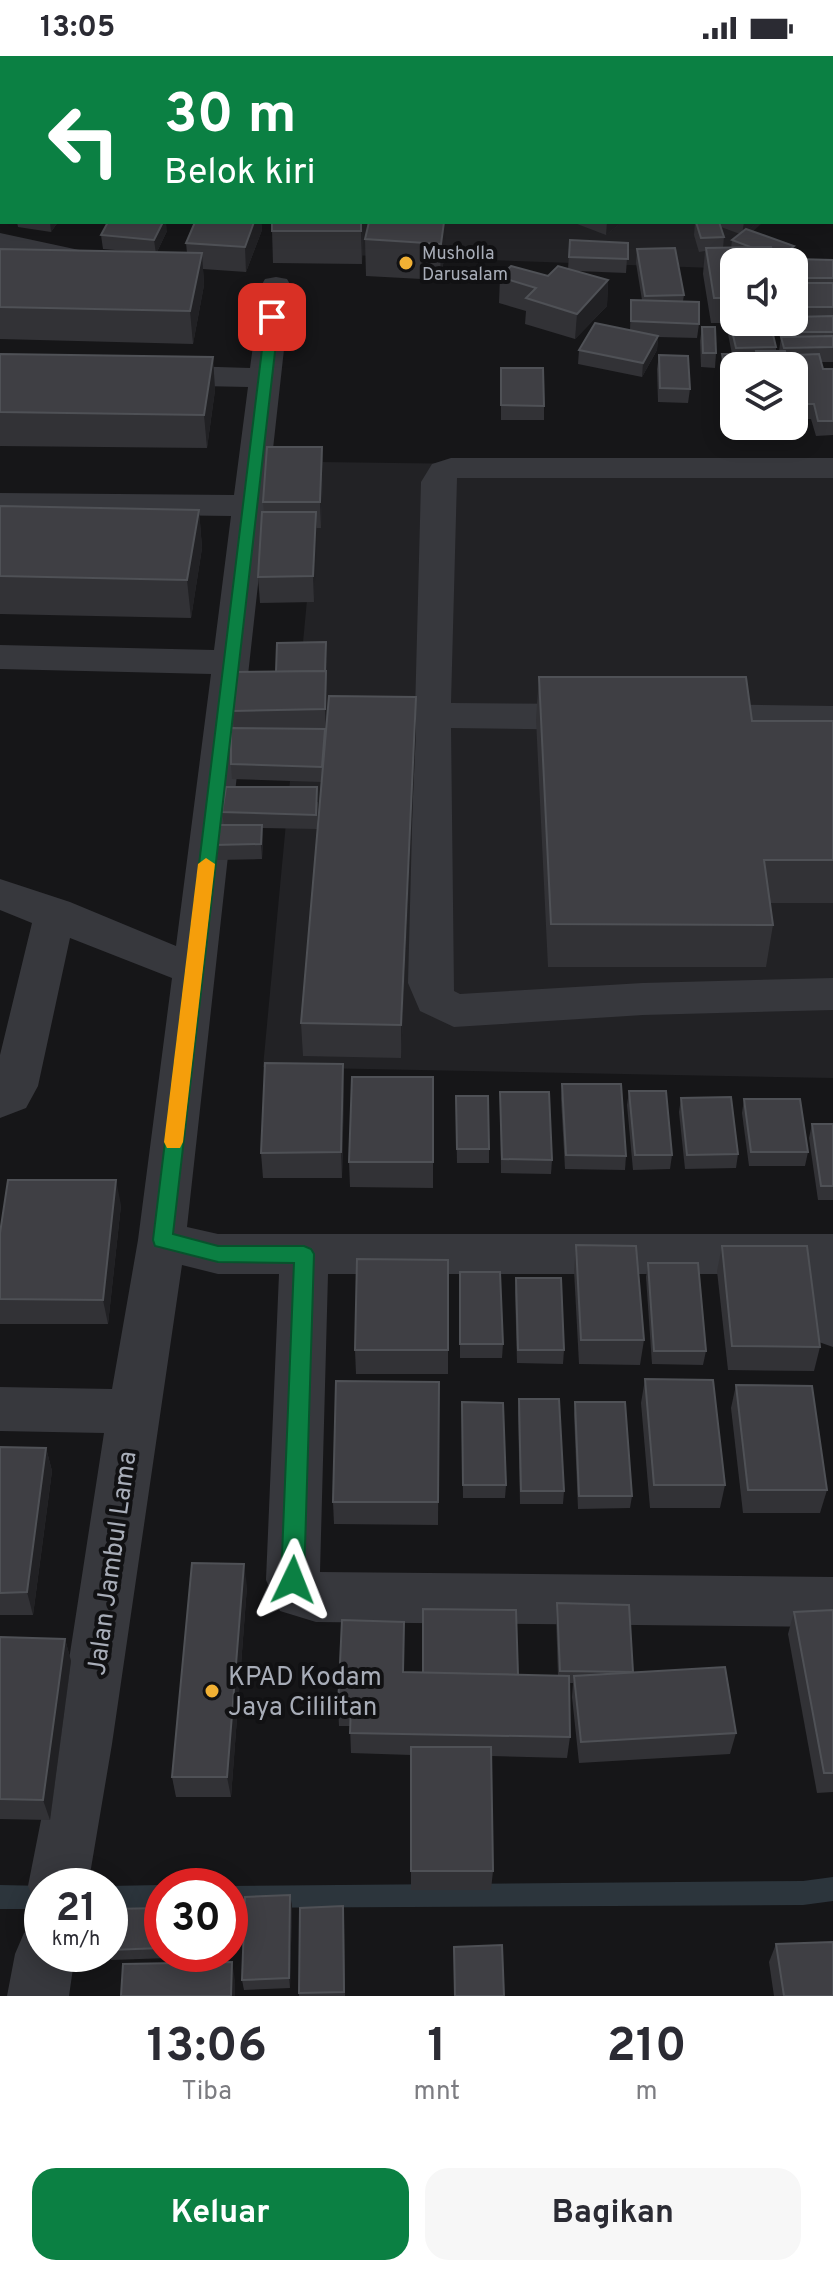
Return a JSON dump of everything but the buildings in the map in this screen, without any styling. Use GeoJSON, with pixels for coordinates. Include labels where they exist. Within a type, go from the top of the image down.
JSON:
{"type":"FeatureCollection","features":[{"type":"Feature","properties":{"kind":"street"},"geometry":{"type":"LineString","coordinates":[[0,242],[118,265]]}},
{"type":"Feature","properties":{"kind":"street","name":"Jalan Jambul Lama"},"geometry":{"type":"LineString","coordinates":[[62,1868],[84,1744],[133,1411],[162,1240],[276,286]]}},
{"type":"Feature","properties":{"kind":"street"},"geometry":{"type":"LineString","coordinates":[[125,374],[265,378]]}},
{"type":"Feature","properties":{"kind":"street"},"geometry":{"type":"LineString","coordinates":[[833,468],[451,468],[444,471],[438,482],[430,983],[435,1000],[454,1011],[643,999],[833,994]]}},
{"type":"Feature","properties":{"kind":"street"},"geometry":{"type":"LineString","coordinates":[[0,503],[250,506]]}},
{"type":"Feature","properties":{"kind":"street"},"geometry":{"type":"LineString","coordinates":[[0,657],[231,662]]}},
{"type":"Feature","properties":{"kind":"street"},"geometry":{"type":"LineString","coordinates":[[432,715],[833,719]]}},
{"type":"Feature","properties":{"kind":"street"},"geometry":{"type":"LineString","coordinates":[[0,894],[194,970]]}},
{"type":"Feature","properties":{"kind":"street"},"geometry":{"type":"LineString","coordinates":[[0,1100],[14,1092],[55,913]]}},
{"type":"Feature","properties":{"kind":"street"},"geometry":{"type":"LineString","coordinates":[[162,1240],[218,1254],[826,1254],[833,1326]]}},
{"type":"Feature","properties":{"kind":"street"},"geometry":{"type":"LineString","coordinates":[[304,1254],[293,1580],[299,1593],[316,1597],[833,1602]]}},
{"type":"Feature","properties":{"kind":"street"},"geometry":{"type":"LineString","coordinates":[[0,1409],[133,1411]]}},
{"type":"Feature","properties":{"kind":"street"},"geometry":{"type":"LineString","coordinates":[[38,1996],[42,1972]]}},
{"type":"Feature","properties":{"kind":"shaded area"},"geometry":{"type":"Polygon","coordinates":[[[348,224],[761,224],[735,248],[720,248],[720,262],[714,268],[347,255],[348,224]]]}},
{"type":"Feature","properties":{"kind":"shaded area"},"geometry":{"type":"Polygon","coordinates":[[[320,462],[833,469],[833,1078],[263,1067],[320,462]]]}},
{"type":"Feature","properties":{"kind":"waterway"},"geometry":{"type":"LineString","coordinates":[[248,1896],[803,1893],[833,1889]]}},
{"type":"Feature","properties":{"kind":"waterway"},"geometry":{"type":"LineString","coordinates":[[0,1897],[24,1897]]}},
{"type":"Feature","properties":{"kind":"waterway"},"geometry":{"type":"LineString","coordinates":[[128,1897],[144,1897]]}},
{"type":"Feature","properties":{"kind":"slow traffic"},"geometry":{"type":"LineString","coordinates":[[174,1142],[206,864]]}},
{"type":"Feature","properties":{"kind":"place","name":"Musholla Darusalam"},"geometry":{"type":"Point","coordinates":[406,263]}},
{"type":"Feature","properties":{"kind":"place","name":"KPAD Kodam Jaya Cililitan"},"geometry":{"type":"Point","coordinates":[212,1691]}},
{"type":"Feature","properties":{"kind":"route"},"geometry":{"type":"LineString","coordinates":[[272,317],[162,1240],[218,1254],[304,1254],[293,1580]]}}]}
